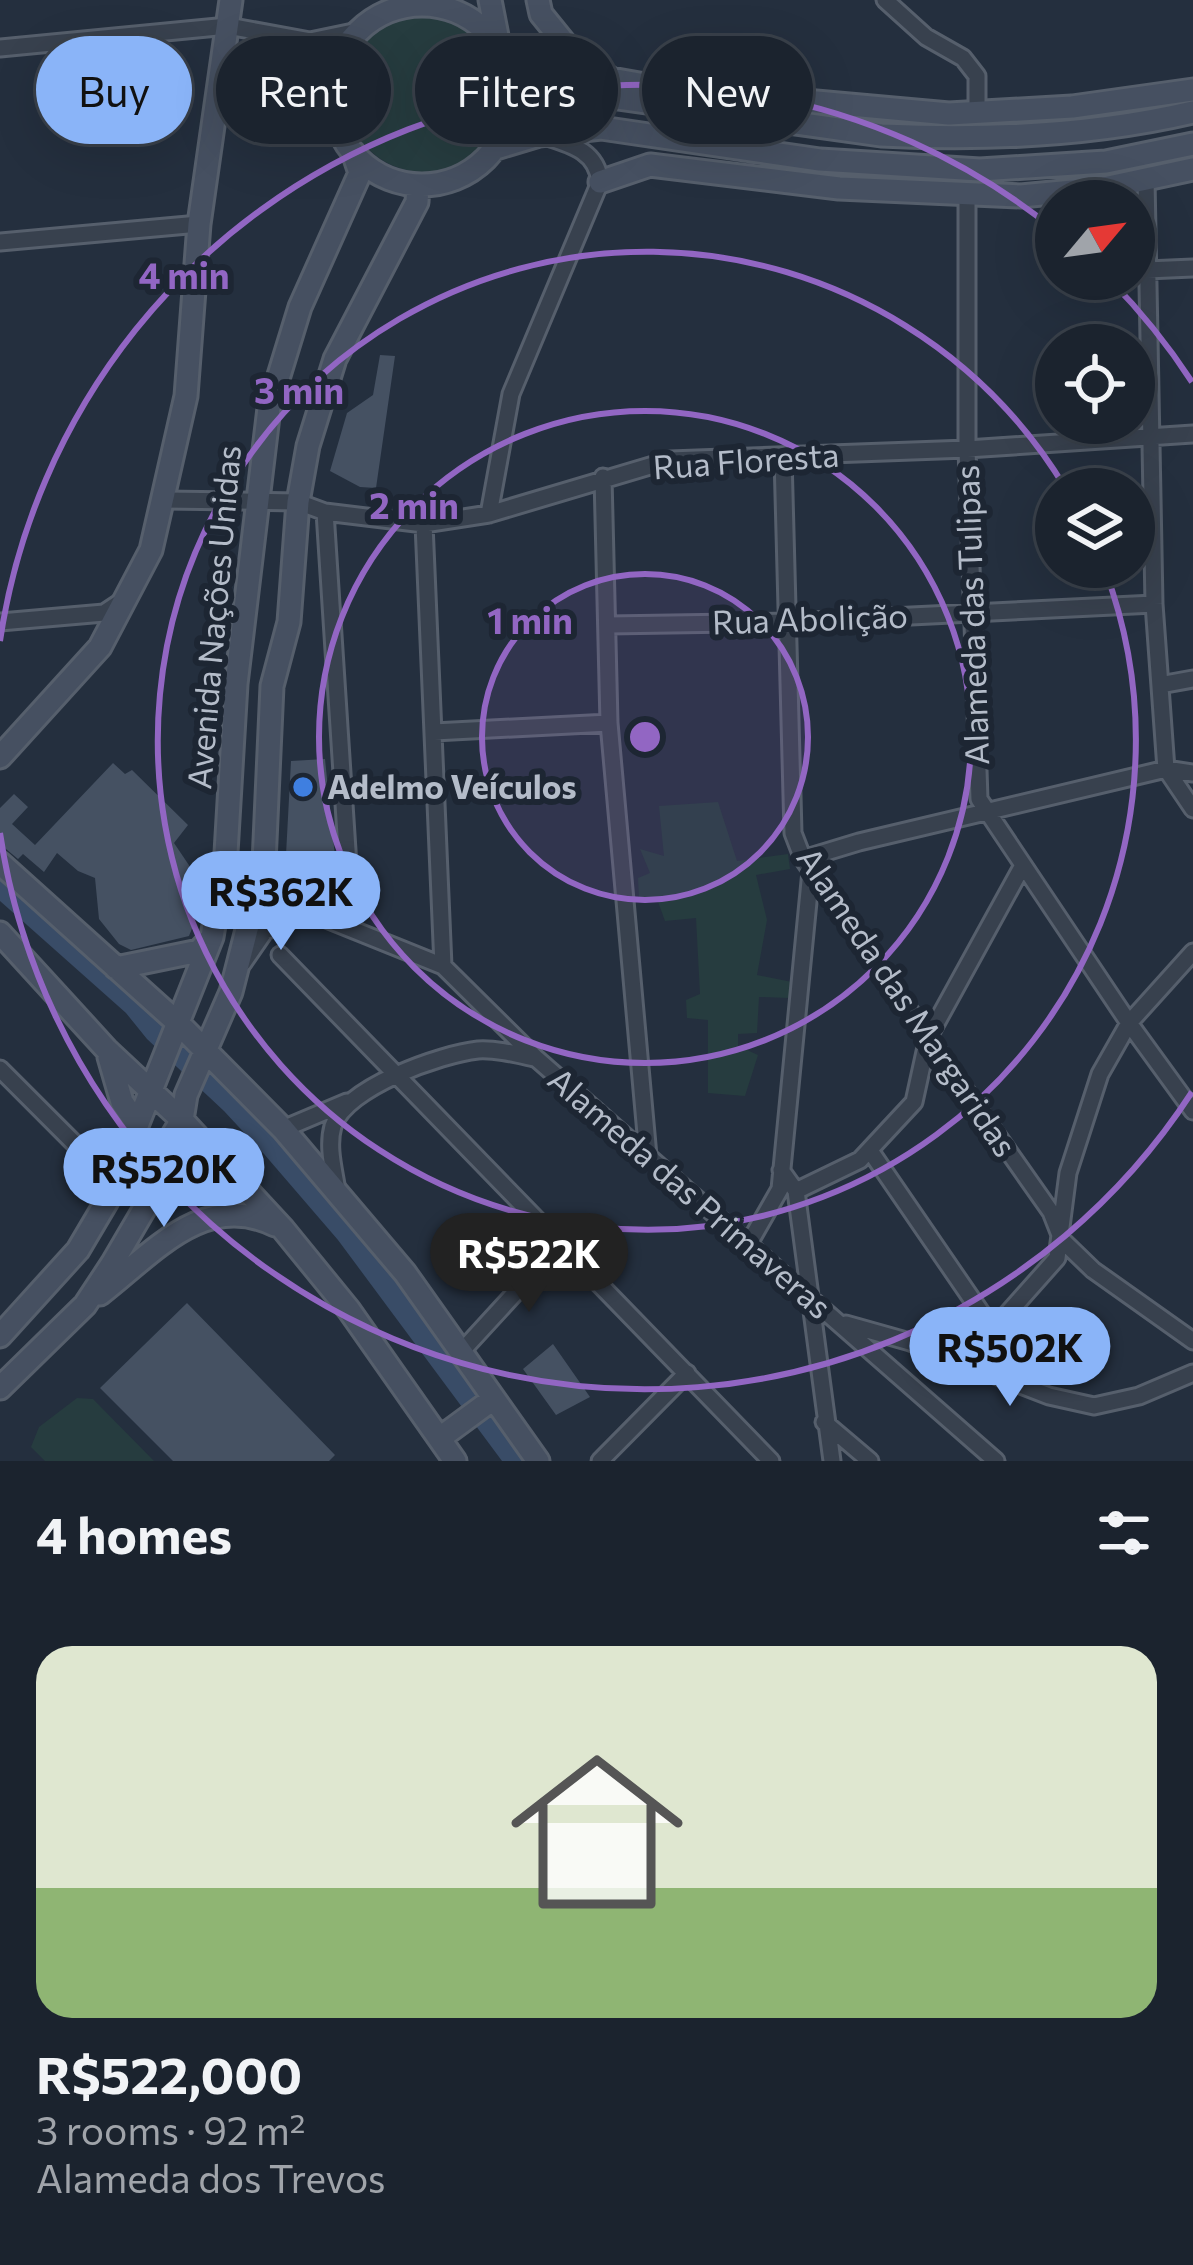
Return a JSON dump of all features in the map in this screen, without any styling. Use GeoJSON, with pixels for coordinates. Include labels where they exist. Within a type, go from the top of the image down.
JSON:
{"type":"FeatureCollection","features":[{"type":"Feature","properties":{"kind":"main road"},"geometry":{"type":"LineString","coordinates":[[0,757],[100,647],[151,550],[192,352],[199,224],[231,0]]}},
{"type":"Feature","properties":{"kind":"main road"},"geometry":{"type":"LineString","coordinates":[[490,0],[498,36]]}},
{"type":"Feature","properties":{"kind":"main road"},"geometry":{"type":"LineString","coordinates":[[538,0],[541,14],[575,56],[611,79],[642,84]]}},
{"type":"Feature","properties":{"kind":"main road"},"geometry":{"type":"LineString","coordinates":[[355,36],[388,7],[407,5],[449,8],[469,17],[486,36]]}},
{"type":"Feature","properties":{"kind":"main road"},"geometry":{"type":"LineString","coordinates":[[813,103],[977,113],[1072,107],[1193,91]]}},
{"type":"Feature","properties":{"kind":"main road"},"geometry":{"type":"LineString","coordinates":[[1105,128],[1193,91]]}},
{"type":"Feature","properties":{"kind":"main road"},"geometry":{"type":"LineString","coordinates":[[618,98],[822,128],[937,137],[1105,128],[1193,112]]}},
{"type":"Feature","properties":{"kind":"main road"},"geometry":{"type":"LineString","coordinates":[[813,125],[829,138],[829,149],[820,160]]}},
{"type":"Feature","properties":{"kind":"main road"},"geometry":{"type":"LineString","coordinates":[[618,131],[820,160],[1001,169],[1106,162],[1193,144]]}},
{"type":"Feature","properties":{"kind":"main road"},"geometry":{"type":"LineString","coordinates":[[853,163],[854,148],[861,141],[881,135]]}},
{"type":"Feature","properties":{"kind":"main road","name":"Avenida Nações Unidas"},"geometry":{"type":"LineString","coordinates":[[0,1336],[78,1250],[107,1201],[212,937],[226,854],[236,684],[269,408],[300,308],[360,173],[348,144]]}},
{"type":"Feature","properties":{"kind":"main road"},"geometry":{"type":"LineString","coordinates":[[496,148],[498,144]]}},
{"type":"Feature","properties":{"kind":"main road"},"geometry":{"type":"LineString","coordinates":[[352,152],[382,176],[418,185],[462,176],[496,148],[509,144]]}},
{"type":"Feature","properties":{"kind":"main road"},"geometry":{"type":"LineString","coordinates":[[600,182],[705,145]]}},
{"type":"Feature","properties":{"kind":"main road"},"geometry":{"type":"LineString","coordinates":[[853,163],[898,185],[937,195]]}},
{"type":"Feature","properties":{"kind":"main road"},"geometry":{"type":"LineString","coordinates":[[650,165],[839,188],[967,197],[1104,188],[1193,169]]}},
{"type":"Feature","properties":{"kind":"main road","name":"Avenida Nações Unidas"},"geometry":{"type":"LineString","coordinates":[[0,1388],[85,1305],[146,1206],[240,967],[264,863],[272,686],[289,622],[298,502],[308,446],[335,359],[417,202],[418,185]]}},
{"type":"Feature","properties":{"kind":"main road"},"geometry":{"type":"LineString","coordinates":[[236,684],[272,686]]}},
{"type":"Feature","properties":{"kind":"main road"},"geometry":{"type":"LineString","coordinates":[[0,863],[283,1129],[405,1274],[538,1461]]}},
{"type":"Feature","properties":{"kind":"main road"},"geometry":{"type":"LineString","coordinates":[[0,932],[107,1050],[182,1120],[283,1229],[349,1310],[454,1461]]}},
{"type":"Feature","properties":{"kind":"main road"},"geometry":{"type":"LineString","coordinates":[[116,968],[199,950],[212,937]]}},
{"type":"Feature","properties":{"kind":"main road"},"geometry":{"type":"LineString","coordinates":[[107,1050],[122,1102],[137,1124]]}},
{"type":"Feature","properties":{"kind":"main road"},"geometry":{"type":"LineString","coordinates":[[85,1305],[189,1225],[230,1214],[252,1214],[283,1229]]}},
{"type":"Feature","properties":{"kind":"main road"},"geometry":{"type":"LineString","coordinates":[[440,1438],[493,1399]]}},
{"type":"Feature","properties":{"kind":"street"},"geometry":{"type":"LineString","coordinates":[[885,0],[926,37],[964,58],[977,76],[977,113]]}},
{"type":"Feature","properties":{"kind":"street"},"geometry":{"type":"LineString","coordinates":[[0,48],[228,26],[283,36]]}},
{"type":"Feature","properties":{"kind":"street"},"geometry":{"type":"LineString","coordinates":[[334,36],[358,31]]}},
{"type":"Feature","properties":{"kind":"street"},"geometry":{"type":"LineString","coordinates":[[489,514],[511,394],[600,182],[598,166],[579,147],[569,144]]}},
{"type":"Feature","properties":{"kind":"street","name":"Alameda das Tulipas"},"geometry":{"type":"LineString","coordinates":[[967,197],[967,448],[979,799],[1193,1111]]}},
{"type":"Feature","properties":{"kind":"street"},"geometry":{"type":"LineString","coordinates":[[0,242],[199,224]]}},
{"type":"Feature","properties":{"kind":"street"},"geometry":{"type":"LineString","coordinates":[[1155,270],[1193,268]]}},
{"type":"Feature","properties":{"kind":"street","name":"Rua Floresta"},"geometry":{"type":"LineString","coordinates":[[1155,436],[1193,434]]}},
{"type":"Feature","properties":{"kind":"street","name":"Rua Floresta"},"geometry":{"type":"LineString","coordinates":[[165,500],[298,502],[325,512],[424,524],[489,514],[670,460],[1035,444]]}},
{"type":"Feature","properties":{"kind":"street"},"geometry":{"type":"LineString","coordinates":[[1150,444],[1154,604],[1166,770],[1193,808]]}},
{"type":"Feature","properties":{"kind":"street","name":"Alameda das Margaridas"},"geometry":{"type":"LineString","coordinates":[[783,457],[793,833],[807,865],[1052,1212],[1062,1240],[1094,1270],[1189,1336]]}},
{"type":"Feature","properties":{"kind":"street"},"geometry":{"type":"LineString","coordinates":[[603,477],[609,723],[648,1156]]}},
{"type":"Feature","properties":{"kind":"street"},"geometry":{"type":"LineString","coordinates":[[325,512],[352,928]]}},
{"type":"Feature","properties":{"kind":"street"},"geometry":{"type":"LineString","coordinates":[[424,524],[443,966]]}},
{"type":"Feature","properties":{"kind":"street"},"geometry":{"type":"LineString","coordinates":[[0,622],[104,613],[126,598]]}},
{"type":"Feature","properties":{"kind":"street","name":"Rua Abolição"},"geometry":{"type":"LineString","coordinates":[[609,625],[789,622],[1154,604]]}},
{"type":"Feature","properties":{"kind":"street"},"geometry":{"type":"LineString","coordinates":[[1160,685],[1193,679]]}},
{"type":"Feature","properties":{"kind":"street"},"geometry":{"type":"LineString","coordinates":[[434,732],[609,723]]}},
{"type":"Feature","properties":{"kind":"street"},"geometry":{"type":"LineString","coordinates":[[748,1245],[780,1189],[807,865],[984,811],[1166,770],[1193,773]]}},
{"type":"Feature","properties":{"kind":"street"},"geometry":{"type":"LineString","coordinates":[[240,967],[265,931],[309,912],[280,887],[264,863]]}},
{"type":"Feature","properties":{"kind":"street"},"geometry":{"type":"LineString","coordinates":[[796,1191],[871,1152],[914,1102],[928,1038],[1022,867]]}},
{"type":"Feature","properties":{"kind":"street","name":"Alameda das Primaveras"},"geometry":{"type":"LineString","coordinates":[[309,912],[443,966],[537,1059],[996,1461]]}},
{"type":"Feature","properties":{"kind":"street"},"geometry":{"type":"LineString","coordinates":[[984,1372],[974,1359],[973,1345],[1057,1258],[1068,1173],[1100,1074],[1129,1023],[1193,952]]}},
{"type":"Feature","properties":{"kind":"street"},"geometry":{"type":"LineString","coordinates":[[280,955],[771,1461]]}},
{"type":"Feature","properties":{"kind":"street"},"geometry":{"type":"LineString","coordinates":[[481,1050],[494,1042],[498,1022]]}},
{"type":"Feature","properties":{"kind":"street"},"geometry":{"type":"LineString","coordinates":[[283,1129],[444,1057],[481,1050],[537,1059]]}},
{"type":"Feature","properties":{"kind":"street"},"geometry":{"type":"LineString","coordinates":[[0,1069],[80,1149]]}},
{"type":"Feature","properties":{"kind":"street"},"geometry":{"type":"LineString","coordinates":[[337,1191],[330,1143],[334,1120],[356,1099]]}},
{"type":"Feature","properties":{"kind":"street"},"geometry":{"type":"LineString","coordinates":[[871,1152],[987,1333]]}},
{"type":"Feature","properties":{"kind":"street"},"geometry":{"type":"LineString","coordinates":[[781,1170],[796,1191],[832,1461]]}},
{"type":"Feature","properties":{"kind":"street"},"geometry":{"type":"LineString","coordinates":[[460,1352],[560,1244]]}},
{"type":"Feature","properties":{"kind":"street"},"geometry":{"type":"LineString","coordinates":[[837,1322],[915,1345],[1048,1396],[1094,1406],[1139,1396],[1189,1372]]}},
{"type":"Feature","properties":{"kind":"street"},"geometry":{"type":"LineString","coordinates":[[885,1365],[885,1350],[893,1343],[915,1345],[987,1333]]}},
{"type":"Feature","properties":{"kind":"street"},"geometry":{"type":"LineString","coordinates":[[600,1461],[687,1373]]}},
{"type":"Feature","properties":{"kind":"street"},"geometry":{"type":"LineString","coordinates":[[824,1421],[869,1461]]}},
{"type":"Feature","properties":{"kind":"green space"},"geometry":{"type":"Polygon","coordinates":[[[424,14],[468,27],[479,36],[415,36],[415,144],[484,144],[468,159],[439,170],[409,170],[380,159],[364,144],[391,144],[391,36],[369,36],[394,20],[424,14]]]}},
{"type":"Feature","properties":{"kind":"green space"},"geometry":{"type":"Polygon","coordinates":[[[718,802],[737,861],[788,854],[790,869],[756,875],[767,920],[757,975],[792,982],[789,998],[759,997],[757,1033],[738,1034],[738,1046],[758,1055],[745,1096],[708,1093],[708,1020],[687,1018],[686,1000],[700,994],[696,918],[665,921],[657,899],[639,898],[638,878],[650,873],[640,849],[664,856],[659,806],[718,802]]]}},
{"type":"Feature","properties":{"kind":"green space"},"geometry":{"type":"Polygon","coordinates":[[[77,1398],[93,1399],[154,1461],[45,1461],[31,1447],[39,1427],[77,1398]]]}},
{"type":"Feature","properties":{"kind":"water"},"geometry":{"type":"Polygon","coordinates":[[[0,875],[298,1148],[537,1461],[502,1461],[338,1240],[224,1111],[126,1013],[0,901],[0,875]]]}},
{"type":"Feature","properties":{"kind":"building"},"geometry":{"type":"Polygon","coordinates":[[[380,355],[395,356],[376,488],[360,487],[330,471],[347,413],[373,395],[380,355]]]}},
{"type":"Feature","properties":{"kind":"building"},"geometry":{"type":"Polygon","coordinates":[[[325,759],[337,876],[313,877],[298,871],[286,855],[291,761],[325,759]]]}},
{"type":"Feature","properties":{"kind":"building"},"geometry":{"type":"Polygon","coordinates":[[[113,763],[125,774],[132,770],[188,825],[174,843],[197,877],[203,901],[189,936],[131,950],[119,944],[99,919],[95,878],[57,853],[44,872],[23,854],[18,859],[0,844],[0,808],[14,794],[28,807],[12,824],[35,845],[113,763]]]}},
{"type":"Feature","properties":{"kind":"building"},"geometry":{"type":"Polygon","coordinates":[[[187,1303],[335,1455],[329,1461],[173,1461],[100,1388],[187,1303]]]}},
{"type":"Feature","properties":{"kind":"building"},"geometry":{"type":"Polygon","coordinates":[[[553,1344],[590,1397],[556,1415],[523,1369],[553,1344]]]}},
{"type":"Feature","properties":{"kind":"place","name":"Adelmo Veículos"},"geometry":{"type":"Point","coordinates":[303,787]}}]}
